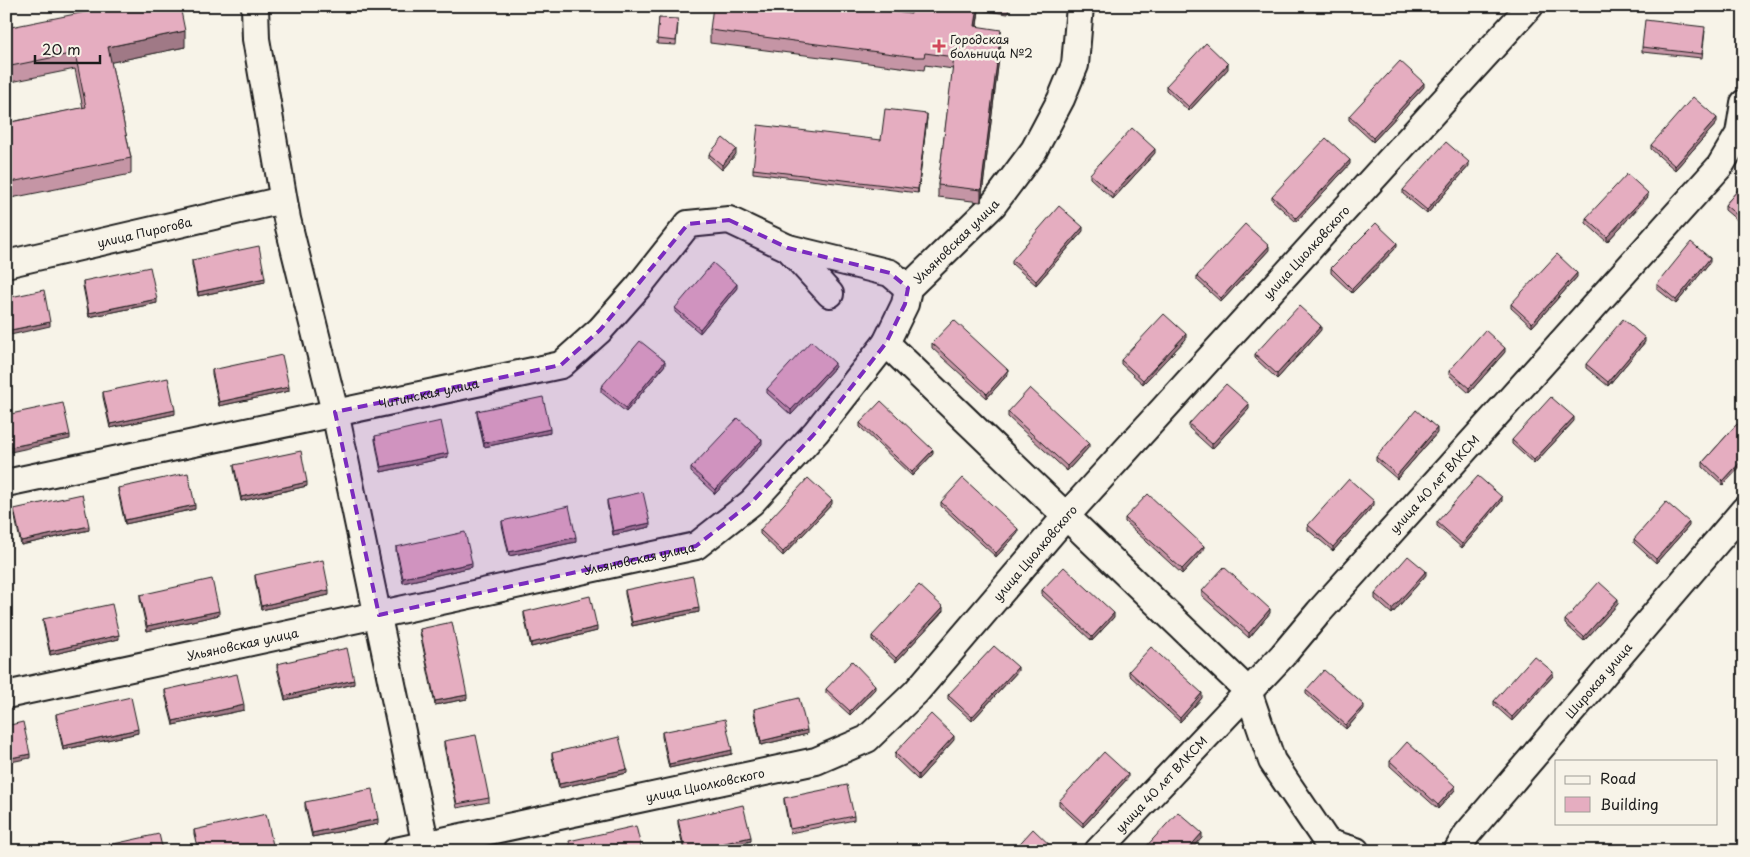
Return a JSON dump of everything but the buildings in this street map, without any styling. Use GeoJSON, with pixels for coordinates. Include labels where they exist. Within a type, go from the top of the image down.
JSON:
{"type":"FeatureCollection","features":[{"type":"Feature","properties":{"kind":"street"},"geometry":{"type":"LineString","coordinates":[[255,6],[256,39],[283,200],[335,412],[379,615],[426,848]]}},
{"type":"Feature","properties":{"kind":"street","name":"Ульяновская улица"},"geometry":{"type":"LineString","coordinates":[[6,695],[696,546],[752,502],[816,432],[886,343],[905,304],[908,288],[993,205],[1034,150],[1061,98],[1075,65],[1080,6]]}},
{"type":"Feature","properties":{"kind":"street","name":"улица Циолковского"},"geometry":{"type":"LineString","coordinates":[[396,851],[426,848],[816,761],[867,739],[916,692],[1067,515],[1530,6]]}},
{"type":"Feature","properties":{"kind":"street","name":"улица 40 лет ВЛКСМ"},"geometry":{"type":"LineString","coordinates":[[1098,851],[1283,655],[1319,612],[1720,166],[1739,134],[1744,103]]}},
{"type":"Feature","properties":{"kind":"street","name":"улица Пирогова"},"geometry":{"type":"LineString","coordinates":[[6,264],[283,200]]}},
{"type":"Feature","properties":{"kind":"street","name":"Читинская улица"},"geometry":{"type":"LineString","coordinates":[[6,483],[561,365],[600,330],[639,286],[688,224],[728,220],[788,248]]}},
{"type":"Feature","properties":{"kind":"street"},"geometry":{"type":"LineString","coordinates":[[788,248],[890,273],[908,288]]}},
{"type":"Feature","properties":{"kind":"street"},"geometry":{"type":"LineString","coordinates":[[788,248],[830,294]]}},
{"type":"Feature","properties":{"kind":"street"},"geometry":{"type":"LineString","coordinates":[[886,343],[1248,690],[1272,761],[1331,847],[1356,851]]}},
{"type":"Feature","properties":{"kind":"street","name":"Широкая улица"},"geometry":{"type":"LineString","coordinates":[[1457,851],[1467,834],[1744,510]]}},
{"type":"Feature","properties":{"kind":"highlighted area"},"geometry":{"type":"Polygon","coordinates":[[[729,220],[788,248],[890,273],[908,288],[905,304],[886,343],[816,432],[752,502],[696,546],[379,615],[335,412],[561,365],[600,330],[688,224],[729,220]]]}},
{"type":"Feature","properties":{"kind":"place","name":"Городская больница №2"},"geometry":{"type":"Point","coordinates":[939,46]}}]}
